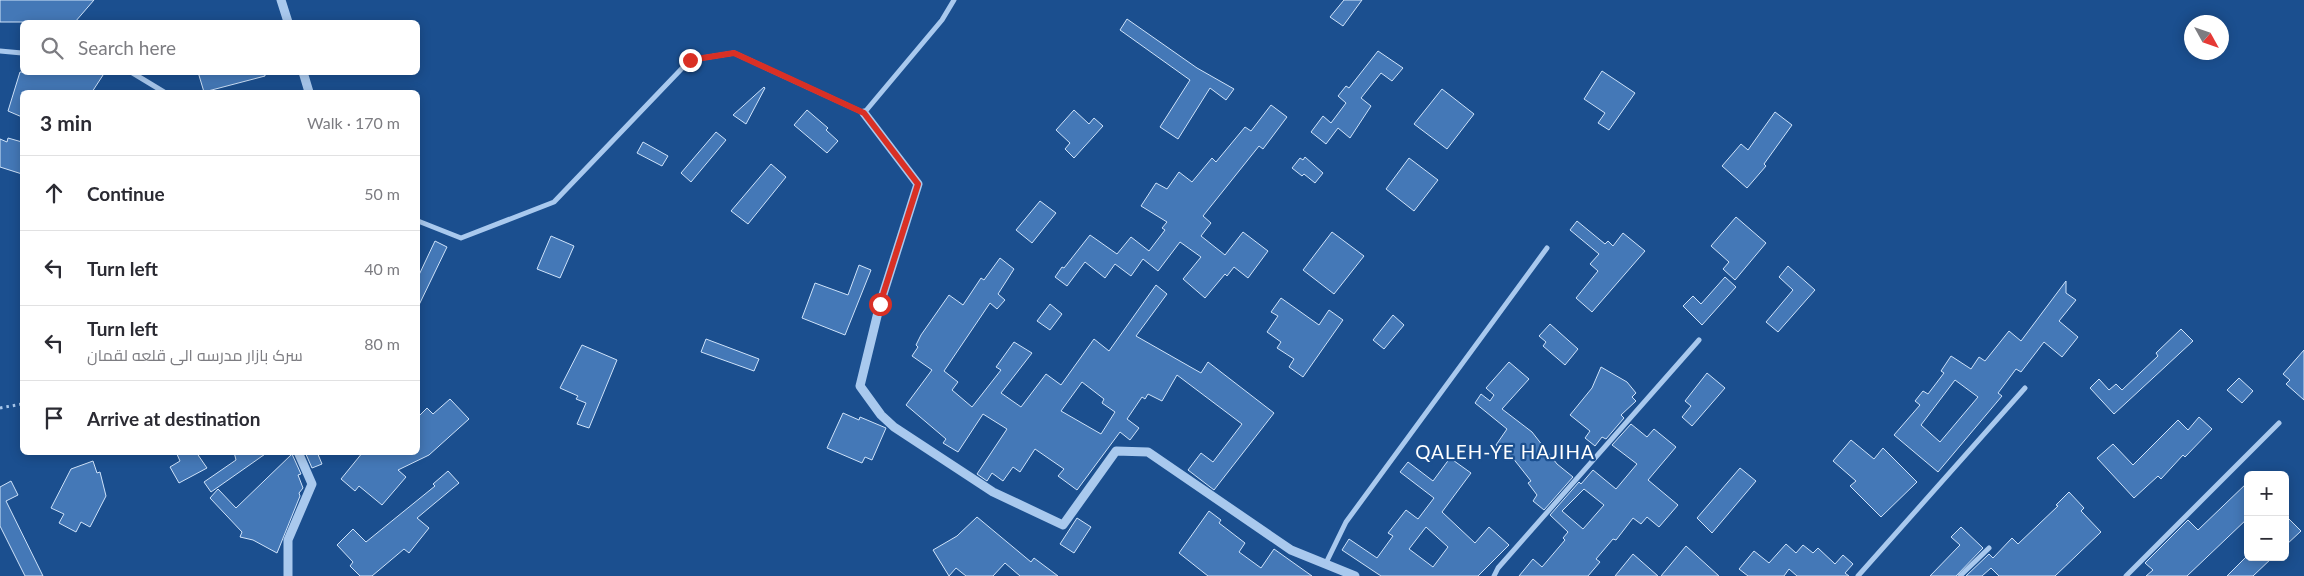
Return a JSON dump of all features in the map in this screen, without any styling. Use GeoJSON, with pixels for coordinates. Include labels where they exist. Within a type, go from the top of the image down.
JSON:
{"type":"FeatureCollection","features":[{"type":"Feature","properties":{"kind":"street"},"geometry":{"type":"LineString","coordinates":[[281,0],[287,20]]}},
{"type":"Feature","properties":{"kind":"street"},"geometry":{"type":"LineString","coordinates":[[864,113],[942,20],[954,0]]}},
{"type":"Feature","properties":{"kind":"street"},"geometry":{"type":"LineString","coordinates":[[0,51],[20,52]]}},
{"type":"Feature","properties":{"kind":"street"},"geometry":{"type":"LineString","coordinates":[[420,221],[461,238],[554,202],[690,60],[734,53],[864,113],[918,184],[880,304],[860,386],[881,415],[894,428],[993,492],[1063,525],[1116,451],[1148,452],[1291,550],[1355,576]]}},
{"type":"Feature","properties":{"kind":"street"},"geometry":{"type":"LineString","coordinates":[[136,75],[161,90]]}},
{"type":"Feature","properties":{"kind":"street"},"geometry":{"type":"LineString","coordinates":[[304,75],[308,90]]}},
{"type":"Feature","properties":{"kind":"street"},"geometry":{"type":"LineString","coordinates":[[1326,563],[1346,522],[1547,248]]}},
{"type":"Feature","properties":{"kind":"street"},"geometry":{"type":"LineString","coordinates":[[1494,576],[1498,568],[1699,340]]}},
{"type":"Feature","properties":{"kind":"street"},"geometry":{"type":"LineString","coordinates":[[1858,576],[2025,388]]}},
{"type":"Feature","properties":{"kind":"street"},"geometry":{"type":"LineString","coordinates":[[2126,576],[2279,423]]}},
{"type":"Feature","properties":{"kind":"street"},"geometry":{"type":"LineString","coordinates":[[288,576],[288,540],[312,484],[299,455]]}},
{"type":"Feature","properties":{"kind":"street"},"geometry":{"type":"LineString","coordinates":[[1960,576],[1989,548]]}},
{"type":"Feature","properties":{"kind":"path"},"geometry":{"type":"LineString","coordinates":[[0,408],[20,404]]}},
{"type":"Feature","properties":{"kind":"building"},"geometry":{"type":"Polygon","coordinates":[[[0,0],[94,0],[77,20],[0,22],[0,0]]]}},
{"type":"Feature","properties":{"kind":"building"},"geometry":{"type":"Polygon","coordinates":[[[1344,0],[1362,0],[1343,26],[1330,17],[1344,0]]]}},
{"type":"Feature","properties":{"kind":"building"},"geometry":{"type":"Polygon","coordinates":[[[1127,19],[1197,68],[1234,89],[1226,100],[1210,88],[1178,139],[1160,127],[1190,80],[1120,30],[1127,19]]]}},
{"type":"Feature","properties":{"kind":"building"},"geometry":{"type":"Polygon","coordinates":[[[1378,51],[1403,68],[1392,81],[1381,73],[1361,98],[1371,106],[1350,138],[1338,128],[1326,144],[1311,132],[1323,116],[1331,123],[1346,103],[1338,96],[1346,86],[1349,88],[1378,51]]]}},
{"type":"Feature","properties":{"kind":"building"},"geometry":{"type":"Polygon","coordinates":[[[1602,71],[1635,93],[1609,130],[1598,123],[1605,113],[1584,99],[1602,71]]]}},
{"type":"Feature","properties":{"kind":"building"},"geometry":{"type":"Polygon","coordinates":[[[20,72],[20,75],[103,75],[93,90],[20,90],[20,116],[8,111],[20,72]]]}},
{"type":"Feature","properties":{"kind":"building"},"geometry":{"type":"Polygon","coordinates":[[[199,75],[265,75],[212,90],[203,90],[199,75]]]}},
{"type":"Feature","properties":{"kind":"building"},"geometry":{"type":"Polygon","coordinates":[[[764,87],[746,124],[733,115],[764,87]]]}},
{"type":"Feature","properties":{"kind":"building"},"geometry":{"type":"Polygon","coordinates":[[[1442,89],[1474,114],[1447,149],[1414,124],[1442,89]]]}},
{"type":"Feature","properties":{"kind":"building"},"geometry":{"type":"Polygon","coordinates":[[[1271,105],[1287,117],[1263,149],[1259,146],[1203,216],[1211,223],[1201,236],[1225,255],[1243,232],[1268,251],[1248,278],[1234,267],[1227,276],[1225,274],[1205,298],[1183,279],[1201,257],[1180,242],[1158,271],[1143,259],[1131,276],[1115,264],[1105,278],[1085,262],[1067,286],[1055,277],[1090,235],[1117,254],[1131,237],[1149,251],[1165,230],[1162,228],[1167,222],[1141,206],[1156,183],[1167,189],[1179,172],[1192,182],[1212,158],[1216,162],[1245,127],[1251,131],[1271,105]]]}},
{"type":"Feature","properties":{"kind":"building"},"geometry":{"type":"Polygon","coordinates":[[[807,110],[828,128],[826,130],[838,141],[827,153],[794,125],[807,110]]]}},
{"type":"Feature","properties":{"kind":"building"},"geometry":{"type":"Polygon","coordinates":[[[1074,110],[1089,124],[1094,118],[1103,126],[1074,158],[1065,149],[1070,143],[1056,130],[1074,110]]]}},
{"type":"Feature","properties":{"kind":"building"},"geometry":{"type":"Polygon","coordinates":[[[1775,112],[1792,125],[1764,164],[1766,166],[1747,188],[1722,166],[1741,144],[1748,150],[1775,112]]]}},
{"type":"Feature","properties":{"kind":"building"},"geometry":{"type":"Polygon","coordinates":[[[716,132],[726,140],[691,182],[681,173],[716,132]]]}},
{"type":"Feature","properties":{"kind":"building"},"geometry":{"type":"Polygon","coordinates":[[[8,138],[20,141],[20,173],[0,167],[0,139],[7,142],[8,138]]]}},
{"type":"Feature","properties":{"kind":"building"},"geometry":{"type":"Polygon","coordinates":[[[643,142],[668,156],[662,166],[637,153],[643,142]]]}},
{"type":"Feature","properties":{"kind":"building"},"geometry":{"type":"Polygon","coordinates":[[[1305,157],[1323,173],[1315,183],[1304,174],[1302,176],[1292,168],[1300,158],[1303,160],[1305,157]]]}},
{"type":"Feature","properties":{"kind":"building"},"geometry":{"type":"Polygon","coordinates":[[[1409,158],[1438,180],[1414,211],[1386,189],[1409,158]]]}},
{"type":"Feature","properties":{"kind":"building"},"geometry":{"type":"Polygon","coordinates":[[[771,164],[786,177],[748,224],[731,211],[771,164]]]}},
{"type":"Feature","properties":{"kind":"building"},"geometry":{"type":"Polygon","coordinates":[[[1040,201],[1056,213],[1032,243],[1016,230],[1040,201]]]}},
{"type":"Feature","properties":{"kind":"building"},"geometry":{"type":"Polygon","coordinates":[[[1736,217],[1766,243],[1735,280],[1723,269],[1729,262],[1711,246],[1736,217]]]}},
{"type":"Feature","properties":{"kind":"building"},"geometry":{"type":"Polygon","coordinates":[[[1577,221],[1605,244],[1608,241],[1613,246],[1623,233],[1645,251],[1592,312],[1576,298],[1598,271],[1590,264],[1599,254],[1570,230],[1577,221]]]}},
{"type":"Feature","properties":{"kind":"building"},"geometry":{"type":"Polygon","coordinates":[[[1332,232],[1364,256],[1334,294],[1303,270],[1332,232]]]}},
{"type":"Feature","properties":{"kind":"building"},"geometry":{"type":"Polygon","coordinates":[[[551,236],[574,246],[560,278],[537,269],[551,236]]]}},
{"type":"Feature","properties":{"kind":"building"},"geometry":{"type":"Polygon","coordinates":[[[435,241],[447,247],[420,303],[420,273],[435,241]]]}},
{"type":"Feature","properties":{"kind":"building"},"geometry":{"type":"Polygon","coordinates":[[[1000,258],[1014,269],[998,294],[1005,300],[997,309],[990,303],[944,371],[958,382],[952,390],[972,407],[1001,370],[996,367],[1014,342],[1032,353],[1001,393],[1021,407],[1046,374],[1061,385],[1094,339],[1109,351],[1156,285],[1167,294],[1136,336],[1201,373],[1208,362],[1274,413],[1214,490],[1188,470],[1201,453],[1213,462],[1242,424],[1177,375],[1162,401],[1148,394],[1145,399],[1142,397],[1127,419],[1139,428],[1130,440],[1120,432],[1077,490],[1058,476],[1064,469],[1035,449],[1020,472],[1013,467],[1003,481],[992,473],[987,481],[977,474],[1007,429],[983,414],[958,452],[943,443],[946,439],[906,405],[932,370],[912,356],[918,347],[916,345],[921,335],[949,295],[963,305],[981,278],[984,280],[1000,258]],[[1082,382],[1061,411],[1101,434],[1115,412],[1102,403],[1104,399],[1082,382]]]}},
{"type":"Feature","properties":{"kind":"building"},"geometry":{"type":"Polygon","coordinates":[[[859,265],[871,270],[845,335],[802,318],[815,283],[848,295],[859,265]]]}},
{"type":"Feature","properties":{"kind":"building"},"geometry":{"type":"Polygon","coordinates":[[[1788,266],[1815,290],[1778,332],[1766,322],[1793,290],[1779,277],[1788,266]]]}},
{"type":"Feature","properties":{"kind":"building"},"geometry":{"type":"Polygon","coordinates":[[[1725,277],[1736,287],[1702,325],[1683,306],[1693,296],[1701,304],[1725,277]]]}},
{"type":"Feature","properties":{"kind":"building"},"geometry":{"type":"Polygon","coordinates":[[[2066,281],[2066,293],[2076,300],[2059,321],[2078,337],[2062,357],[2044,342],[2021,372],[2016,369],[1998,393],[2002,396],[1938,472],[1894,435],[1920,405],[1915,401],[1923,391],[1928,394],[1944,373],[1941,371],[1951,356],[1971,369],[1979,357],[1985,361],[2009,331],[2021,341],[2066,281]],[[1955,380],[1921,425],[1940,442],[1978,397],[1955,380]]]}},
{"type":"Feature","properties":{"kind":"building"},"geometry":{"type":"Polygon","coordinates":[[[1281,298],[1319,325],[1329,310],[1343,320],[1303,377],[1289,367],[1294,359],[1277,348],[1281,342],[1267,332],[1278,316],[1271,312],[1281,298]]]}},
{"type":"Feature","properties":{"kind":"building"},"geometry":{"type":"Polygon","coordinates":[[[1050,304],[1062,314],[1050,330],[1037,321],[1050,304]]]}},
{"type":"Feature","properties":{"kind":"building"},"geometry":{"type":"Polygon","coordinates":[[[1393,315],[1404,325],[1384,349],[1373,340],[1393,315]]]}},
{"type":"Feature","properties":{"kind":"building"},"geometry":{"type":"Polygon","coordinates":[[[1550,324],[1578,349],[1565,365],[1543,346],[1546,342],[1539,336],[1550,324]]]}},
{"type":"Feature","properties":{"kind":"building"},"geometry":{"type":"Polygon","coordinates":[[[2181,329],[2193,341],[2114,414],[2090,388],[2099,379],[2109,390],[2116,384],[2122,390],[2158,356],[2156,353],[2181,329]]]}},
{"type":"Feature","properties":{"kind":"building"},"geometry":{"type":"Polygon","coordinates":[[[706,339],[759,359],[754,371],[701,352],[706,339]]]}},
{"type":"Feature","properties":{"kind":"building"},"geometry":{"type":"Polygon","coordinates":[[[582,345],[617,360],[589,428],[577,424],[586,403],[576,399],[578,396],[560,388],[582,345]]]}},
{"type":"Feature","properties":{"kind":"building"},"geometry":{"type":"Polygon","coordinates":[[[2304,350],[2304,400],[2286,384],[2290,380],[2283,374],[2304,350]]]}},
{"type":"Feature","properties":{"kind":"building"},"geometry":{"type":"Polygon","coordinates":[[[1509,362],[1529,379],[1502,409],[1532,432],[1557,464],[1573,477],[1544,510],[1533,501],[1537,495],[1528,483],[1531,481],[1512,457],[1496,445],[1507,429],[1475,403],[1481,394],[1490,401],[1494,395],[1486,388],[1509,362]]]}},
{"type":"Feature","properties":{"kind":"building"},"geometry":{"type":"Polygon","coordinates":[[[1601,367],[1627,382],[1636,393],[1632,397],[1636,401],[1621,415],[1624,418],[1606,439],[1602,437],[1595,446],[1585,438],[1590,431],[1570,415],[1592,388],[1601,367]]]}},
{"type":"Feature","properties":{"kind":"building"},"geometry":{"type":"Polygon","coordinates":[[[1707,373],[1725,388],[1692,426],[1682,417],[1691,406],[1685,401],[1707,373]]]}},
{"type":"Feature","properties":{"kind":"building"},"geometry":{"type":"Polygon","coordinates":[[[2239,378],[2253,391],[2242,403],[2227,390],[2239,378]]]}},
{"type":"Feature","properties":{"kind":"building"},"geometry":{"type":"Polygon","coordinates":[[[450,399],[469,419],[429,455],[398,470],[406,477],[382,505],[359,486],[355,491],[341,479],[361,455],[420,455],[420,415],[427,408],[433,414],[450,399]]]}},
{"type":"Feature","properties":{"kind":"building"},"geometry":{"type":"Polygon","coordinates":[[[843,413],[859,420],[860,417],[886,428],[872,460],[865,457],[862,463],[827,448],[843,413]]]}},
{"type":"Feature","properties":{"kind":"building"},"geometry":{"type":"Polygon","coordinates":[[[2199,417],[2212,429],[2185,457],[2183,455],[2161,479],[2158,476],[2134,498],[2097,458],[2113,444],[2133,465],[2178,420],[2188,430],[2199,417]]]}},
{"type":"Feature","properties":{"kind":"building"},"geometry":{"type":"Polygon","coordinates":[[[1631,424],[1647,437],[1654,429],[1676,447],[1648,480],[1678,505],[1659,527],[1647,517],[1641,524],[1633,518],[1616,540],[1613,539],[1596,559],[1600,562],[1588,576],[1519,576],[1533,559],[1542,567],[1565,540],[1563,538],[1568,532],[1550,515],[1579,482],[1581,484],[1593,470],[1616,489],[1637,464],[1612,445],[1631,424]],[[1584,489],[1562,511],[1583,529],[1604,505],[1584,489]]]}},
{"type":"Feature","properties":{"kind":"building"},"geometry":{"type":"Polygon","coordinates":[[[1851,440],[1874,459],[1883,448],[1917,482],[1881,517],[1850,486],[1856,481],[1833,461],[1851,440]]]}},
{"type":"Feature","properties":{"kind":"building"},"geometry":{"type":"Polygon","coordinates":[[[177,455],[198,455],[207,468],[179,483],[170,467],[180,461],[177,455]]]}},
{"type":"Feature","properties":{"kind":"building"},"geometry":{"type":"Polygon","coordinates":[[[235,455],[264,455],[211,492],[204,482],[236,460],[235,455]]]}},
{"type":"Feature","properties":{"kind":"building"},"geometry":{"type":"Polygon","coordinates":[[[292,455],[301,474],[298,475],[303,488],[299,493],[300,496],[277,553],[253,540],[240,537],[242,532],[210,498],[218,489],[236,508],[292,455]]]}},
{"type":"Feature","properties":{"kind":"building"},"geometry":{"type":"Polygon","coordinates":[[[306,455],[318,455],[322,464],[312,468],[306,455]]]}},
{"type":"Feature","properties":{"kind":"building"},"geometry":{"type":"Polygon","coordinates":[[[1450,458],[1471,473],[1442,512],[1475,543],[1489,527],[1509,545],[1478,576],[1381,576],[1342,550],[1349,539],[1377,558],[1393,536],[1388,533],[1406,510],[1418,519],[1434,498],[1400,472],[1408,462],[1433,481],[1450,458]],[[1426,527],[1409,549],[1433,567],[1448,547],[1426,527]]]}},
{"type":"Feature","properties":{"kind":"building"},"geometry":{"type":"Polygon","coordinates":[[[93,461],[97,473],[100,472],[106,496],[90,527],[81,522],[76,532],[59,523],[64,514],[51,508],[71,469],[93,461]]]}},
{"type":"Feature","properties":{"kind":"building"},"geometry":{"type":"Polygon","coordinates":[[[1740,468],[1756,481],[1712,533],[1697,518],[1740,468]]]}},
{"type":"Feature","properties":{"kind":"building"},"geometry":{"type":"Polygon","coordinates":[[[448,471],[459,483],[417,518],[429,528],[409,553],[404,549],[372,576],[360,576],[350,566],[353,562],[337,545],[353,529],[366,542],[435,486],[433,484],[448,471]]]}},
{"type":"Feature","properties":{"kind":"building"},"geometry":{"type":"Polygon","coordinates":[[[11,481],[18,495],[6,501],[43,576],[25,576],[0,526],[0,487],[11,481]]]}},
{"type":"Feature","properties":{"kind":"building"},"geometry":{"type":"Polygon","coordinates":[[[2244,486],[2244,522],[2187,576],[2146,576],[2153,570],[2145,563],[2188,520],[2198,530],[2244,486]]]}},
{"type":"Feature","properties":{"kind":"building"},"geometry":{"type":"Polygon","coordinates":[[[2069,492],[2084,508],[2081,511],[2101,532],[2055,576],[1999,576],[1991,568],[1982,576],[1966,576],[1989,554],[1993,558],[2012,538],[2018,544],[2058,506],[2056,505],[2069,492]]]}},
{"type":"Feature","properties":{"kind":"building"},"geometry":{"type":"Polygon","coordinates":[[[1209,511],[1221,520],[1219,523],[1245,543],[1239,552],[1261,568],[1274,549],[1312,576],[1208,576],[1179,553],[1209,511]]]}},
{"type":"Feature","properties":{"kind":"building"},"geometry":{"type":"Polygon","coordinates":[[[977,517],[1031,562],[1034,558],[1058,576],[1020,576],[1005,563],[993,576],[966,576],[956,568],[949,576],[933,550],[957,536],[977,517]]]}},
{"type":"Feature","properties":{"kind":"building"},"geometry":{"type":"Polygon","coordinates":[[[1077,518],[1091,527],[1074,553],[1060,544],[1077,518]]]}},
{"type":"Feature","properties":{"kind":"building"},"geometry":{"type":"Polygon","coordinates":[[[2289,519],[2301,531],[2289,542],[2289,519]]]}},
{"type":"Feature","properties":{"kind":"building"},"geometry":{"type":"Polygon","coordinates":[[[1961,527],[1983,548],[1956,576],[1930,576],[1960,545],[1951,537],[1961,527]]]}},
{"type":"Feature","properties":{"kind":"building"},"geometry":{"type":"Polygon","coordinates":[[[1786,544],[1796,553],[1803,545],[1813,553],[1818,548],[1835,564],[1843,555],[1853,564],[1845,573],[1849,576],[1797,576],[1789,569],[1784,576],[1748,576],[1739,569],[1754,551],[1769,563],[1786,544]]]}},
{"type":"Feature","properties":{"kind":"building"},"geometry":{"type":"Polygon","coordinates":[[[1686,546],[1719,576],[1661,576],[1686,546]]]}},
{"type":"Feature","properties":{"kind":"building"},"geometry":{"type":"Polygon","coordinates":[[[1633,554],[1658,576],[1615,576],[1633,554]]]}},
{"type":"Feature","properties":{"kind":"building"},"geometry":{"type":"Polygon","coordinates":[[[2244,559],[2244,561],[2269,561],[2253,576],[2227,576],[2244,559]]]}},
{"type":"Feature","properties":{"kind":"district","name":"QALEH-YE HAJIHA"},"geometry":{"type":"Point","coordinates":[1505,451]}},
{"type":"Feature","properties":{"kind":"route"},"geometry":{"type":"LineString","coordinates":[[690,60],[734,53],[864,113],[918,184],[880,304]]}}]}
